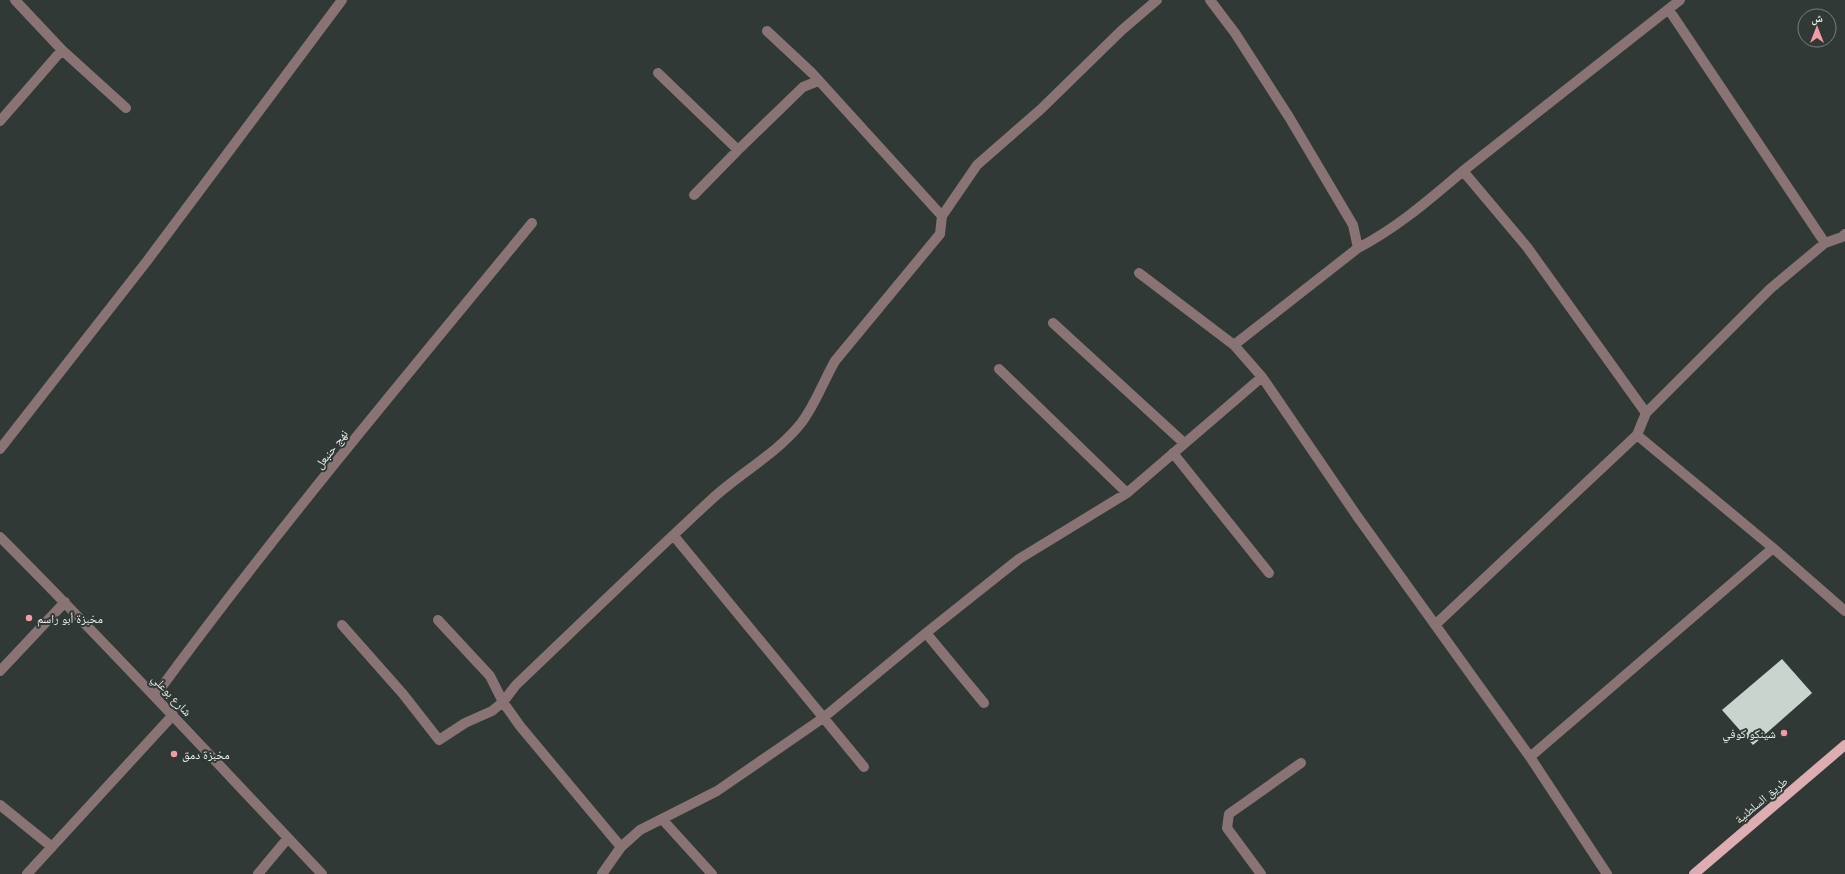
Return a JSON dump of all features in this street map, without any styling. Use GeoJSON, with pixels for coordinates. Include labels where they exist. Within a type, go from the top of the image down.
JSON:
{"type":"FeatureCollection","features":[{"type":"Feature","properties":{"kind":"main road","name":"طريق السلطنية"},"geometry":{"type":"LineString","coordinates":[[1694,874],[1845,745]]}},
{"type":"Feature","properties":{"kind":"street"},"geometry":{"type":"LineString","coordinates":[[15,0],[62,50],[126,108]]}},
{"type":"Feature","properties":{"kind":"street"},"geometry":{"type":"LineString","coordinates":[[0,449],[147,261],[342,0]]}},
{"type":"Feature","properties":{"kind":"street"},"geometry":{"type":"LineString","coordinates":[[342,625],[403,694],[438,740],[465,723],[492,711],[503,702],[516,686],[717,495],[751,469],[801,424],[816,401],[835,361],[940,234],[942,216],[977,165],[1040,110],[1122,30],[1157,0]]}},
{"type":"Feature","properties":{"kind":"street"},"geometry":{"type":"LineString","coordinates":[[1210,0],[1235,33],[1353,225],[1358,248]]}},
{"type":"Feature","properties":{"kind":"street"},"geometry":{"type":"LineString","coordinates":[[1234,345],[1358,248],[1376,239],[1416,211],[1463,171],[1680,0]]}},
{"type":"Feature","properties":{"kind":"street"},"geometry":{"type":"LineString","coordinates":[[1669,10],[1825,243]]}},
{"type":"Feature","properties":{"kind":"street"},"geometry":{"type":"LineString","coordinates":[[767,31],[812,74],[942,216]]}},
{"type":"Feature","properties":{"kind":"street"},"geometry":{"type":"LineString","coordinates":[[0,121],[62,50]]}},
{"type":"Feature","properties":{"kind":"street"},"geometry":{"type":"LineString","coordinates":[[658,73],[738,150]]}},
{"type":"Feature","properties":{"kind":"street"},"geometry":{"type":"LineString","coordinates":[[694,195],[803,87],[818,81]]}},
{"type":"Feature","properties":{"kind":"street"},"geometry":{"type":"LineString","coordinates":[[1463,171],[1527,247],[1646,413]]}},
{"type":"Feature","properties":{"kind":"street","name":"نهج حنبعل"},"geometry":{"type":"LineString","coordinates":[[155,696],[197,639],[351,444],[532,223]]}},
{"type":"Feature","properties":{"kind":"street"},"geometry":{"type":"LineString","coordinates":[[1435,624],[1637,435],[1646,413],[1770,289],[1825,243],[1842,237],[1845,234]]}},
{"type":"Feature","properties":{"kind":"street"},"geometry":{"type":"LineString","coordinates":[[1139,273],[1234,345],[1262,377],[1356,516],[1530,757],[1607,874]]}},
{"type":"Feature","properties":{"kind":"street"},"geometry":{"type":"LineString","coordinates":[[1053,323],[1184,443]]}},
{"type":"Feature","properties":{"kind":"street"},"geometry":{"type":"LineString","coordinates":[[999,369],[1127,493]]}},
{"type":"Feature","properties":{"kind":"street"},"geometry":{"type":"LineString","coordinates":[[602,874],[621,847],[640,830],[717,792],[823,718],[926,633],[1019,560],[1127,493],[1262,377]]}},
{"type":"Feature","properties":{"kind":"street"},"geometry":{"type":"LineString","coordinates":[[1637,435],[1773,548],[1845,612]]}},
{"type":"Feature","properties":{"kind":"street"},"geometry":{"type":"LineString","coordinates":[[1173,453],[1269,573]]}},
{"type":"Feature","properties":{"kind":"street"},"geometry":{"type":"LineString","coordinates":[[674,536],[864,767]]}},
{"type":"Feature","properties":{"kind":"street","name":"شارع بوعلي"},"geometry":{"type":"LineString","coordinates":[[0,537],[155,696],[322,874]]}},
{"type":"Feature","properties":{"kind":"street"},"geometry":{"type":"LineString","coordinates":[[1530,757],[1773,548]]}},
{"type":"Feature","properties":{"kind":"street"},"geometry":{"type":"LineString","coordinates":[[0,671],[65,602]]}},
{"type":"Feature","properties":{"kind":"street"},"geometry":{"type":"LineString","coordinates":[[438,620],[490,676],[503,702],[520,726],[621,847]]}},
{"type":"Feature","properties":{"kind":"street"},"geometry":{"type":"LineString","coordinates":[[926,633],[984,703]]}},
{"type":"Feature","properties":{"kind":"street"},"geometry":{"type":"LineString","coordinates":[[27,874],[173,715]]}},
{"type":"Feature","properties":{"kind":"street"},"geometry":{"type":"LineString","coordinates":[[1261,874],[1228,828],[1229,814],[1301,763]]}},
{"type":"Feature","properties":{"kind":"street"},"geometry":{"type":"LineString","coordinates":[[0,805],[52,847]]}},
{"type":"Feature","properties":{"kind":"street"},"geometry":{"type":"LineString","coordinates":[[662,819],[712,874]]}},
{"type":"Feature","properties":{"kind":"street"},"geometry":{"type":"LineString","coordinates":[[258,874],[288,838]]}},
{"type":"Feature","properties":{"kind":"building"},"geometry":{"type":"Polygon","coordinates":[[[1782,659],[1812,693],[1753,745],[1722,710],[1782,659]]]}},
{"type":"Feature","properties":{"kind":"place","name":"مخبزة أبو راسم"},"geometry":{"type":"Point","coordinates":[29,618]}},
{"type":"Feature","properties":{"kind":"place","name":"شينكو كوفي"},"geometry":{"type":"Point","coordinates":[1784,733]}},
{"type":"Feature","properties":{"kind":"place","name":"مخبزة دمق"},"geometry":{"type":"Point","coordinates":[174,754]}}]}
